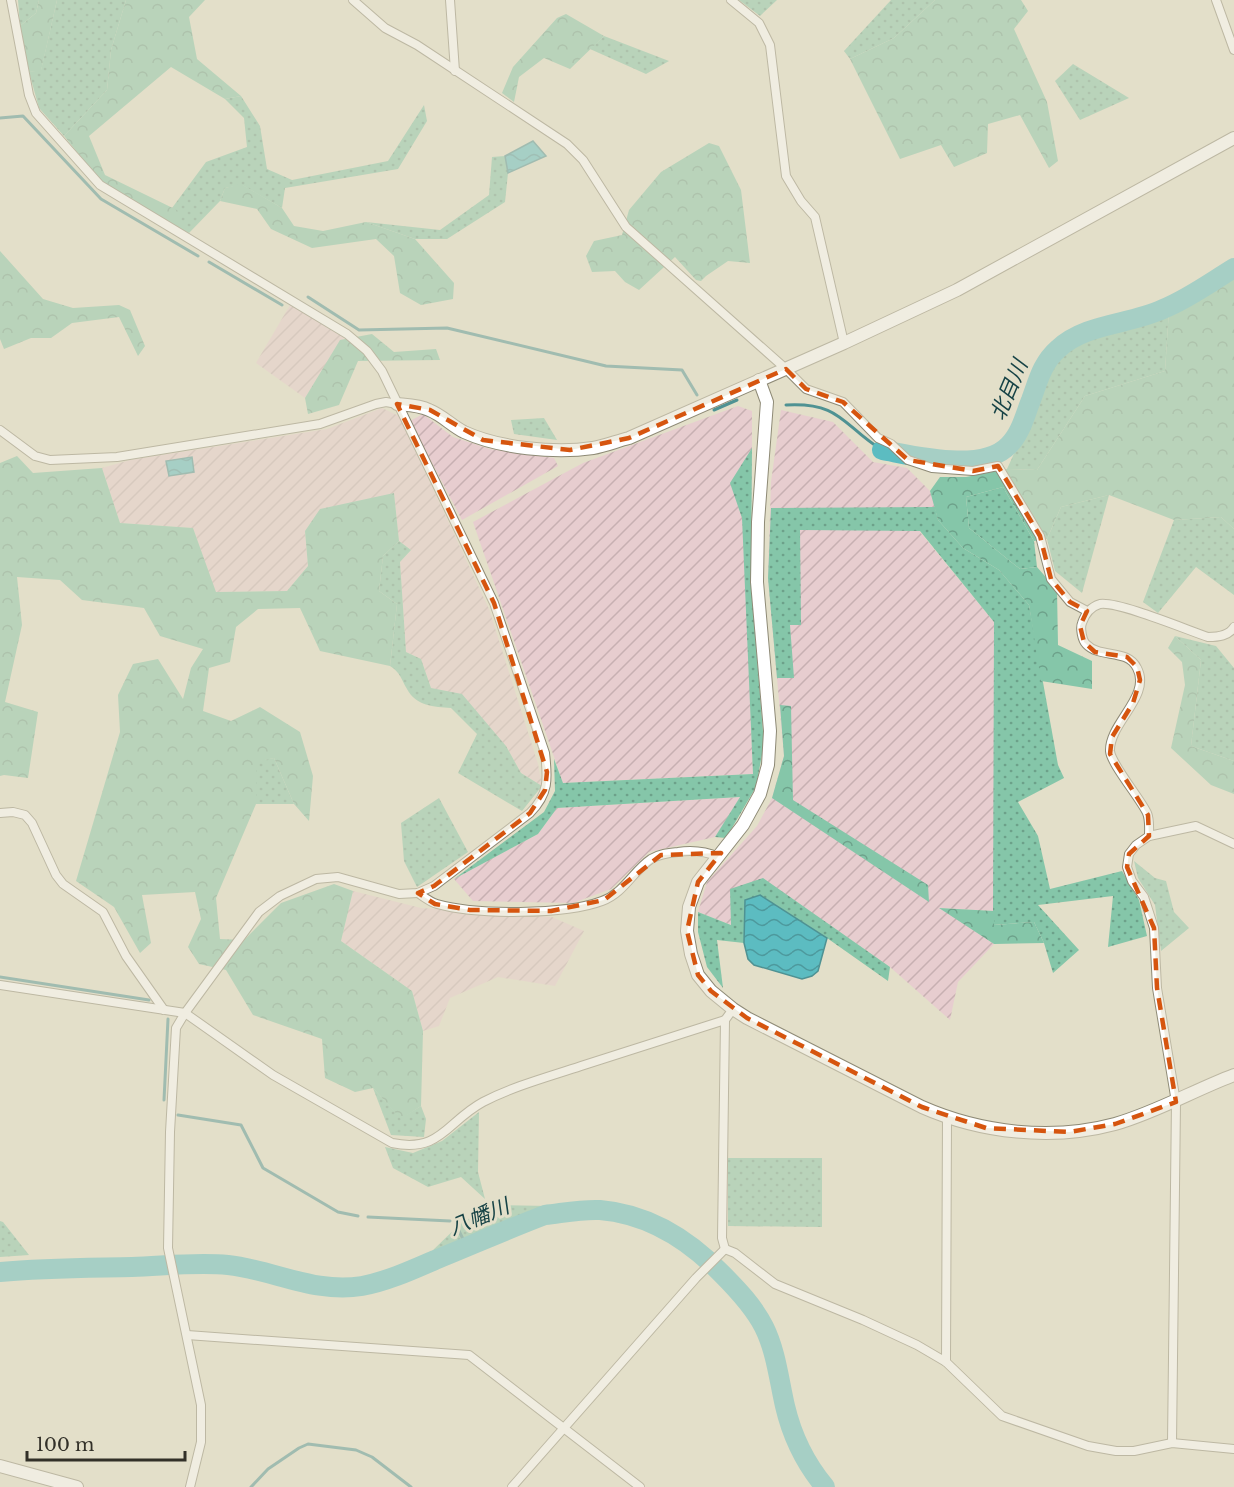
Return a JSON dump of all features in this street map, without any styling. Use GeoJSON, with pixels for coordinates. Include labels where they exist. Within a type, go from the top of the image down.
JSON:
{"type":"FeatureCollection","features":[{"type":"Feature","properties":{"kind":"street"},"geometry":{"type":"LineString","coordinates":[[11,0],[29,95],[36,113],[100,185],[347,334],[368,351],[382,371],[494,603],[545,753],[547,772],[545,790],[540,803],[434,886],[418,893],[399,894],[338,877],[316,879],[280,896],[259,912],[184,1013],[176,1028],[170,1132],[168,1248],[201,1405],[201,1442],[190,1487]]}},
{"type":"Feature","properties":{"kind":"street"},"geometry":{"type":"LineString","coordinates":[[353,0],[385,28],[417,45],[567,144],[583,160],[626,227],[806,389],[843,402],[878,438],[891,444],[908,460],[932,468],[973,471],[998,466],[1040,536],[1051,579],[1070,602],[1087,611]]}},
{"type":"Feature","properties":{"kind":"street"},"geometry":{"type":"LineString","coordinates":[[450,0],[455,71]]}},
{"type":"Feature","properties":{"kind":"street"},"geometry":{"type":"LineString","coordinates":[[730,0],[759,23],[770,45],[786,176],[801,201],[815,217],[844,343]]}},
{"type":"Feature","properties":{"kind":"street"},"geometry":{"type":"LineString","coordinates":[[1215,0],[1234,50]]}},
{"type":"Feature","properties":{"kind":"street"},"geometry":{"type":"LineString","coordinates":[[0,429],[35,456],[50,460],[117,457],[320,424],[386,402],[430,410],[462,431],[483,440],[531,448],[570,450],[594,448],[628,438],[844,343],[957,290],[1234,138]]}},
{"type":"Feature","properties":{"kind":"street"},"geometry":{"type":"LineString","coordinates":[[759,380],[767,402],[758,522],[758,582],[770,731],[768,765],[760,794],[743,825],[698,882],[689,907],[687,931],[698,975],[711,991],[733,1009],[756,1023],[947,1118],[986,1128],[1031,1132],[1069,1132],[1115,1124],[1176,1102],[1234,1075]]}},
{"type":"Feature","properties":{"kind":"street"},"geometry":{"type":"LineString","coordinates":[[1149,836],[1148,815],[1110,753],[1112,737],[1136,696],[1140,680],[1137,667],[1127,657],[1095,652],[1084,642],[1080,626],[1087,611],[1099,604],[1116,605],[1208,637],[1220,637],[1233,630],[1234,627]]}},
{"type":"Feature","properties":{"kind":"street"},"geometry":{"type":"LineString","coordinates":[[0,813],[13,812],[25,815],[32,823],[63,884],[103,912],[126,956],[164,1010]]}},
{"type":"Feature","properties":{"kind":"street"},"geometry":{"type":"LineString","coordinates":[[1172,1443],[1176,1102],[1157,988],[1154,928],[1144,897],[1132,881],[1127,867],[1129,854],[1136,845],[1149,836],[1196,826],[1234,844]]}},
{"type":"Feature","properties":{"kind":"street"},"geometry":{"type":"LineString","coordinates":[[418,893],[435,904],[470,910],[551,911],[580,908],[604,900],[621,889],[650,860],[661,855],[687,850],[706,852],[718,857]]}},
{"type":"Feature","properties":{"kind":"street"},"geometry":{"type":"LineString","coordinates":[[0,985],[184,1013],[273,1075],[392,1143],[409,1146],[424,1144],[438,1137],[470,1110],[517,1087],[725,1020]]}},
{"type":"Feature","properties":{"kind":"street"},"geometry":{"type":"LineString","coordinates":[[512,1487],[696,1278],[723,1251],[725,1020],[733,1009]]}},
{"type":"Feature","properties":{"kind":"street"},"geometry":{"type":"LineString","coordinates":[[946,1362],[947,1118]]}},
{"type":"Feature","properties":{"kind":"street"},"geometry":{"type":"LineString","coordinates":[[723,1251],[735,1253],[775,1284],[874,1325],[917,1345],[946,1362],[1002,1416],[1088,1446],[1107,1450],[1134,1451],[1172,1443],[1234,1449]]}},
{"type":"Feature","properties":{"kind":"street"},"geometry":{"type":"LineString","coordinates":[[187,1335],[469,1355],[640,1487]]}},
{"type":"Feature","properties":{"kind":"street"},"geometry":{"type":"LineString","coordinates":[[0,1467],[77,1487]]}},
{"type":"Feature","properties":{"kind":"highlighted area"},"geometry":{"type":"Polygon","coordinates":[[[786,369],[806,389],[843,402],[908,460],[973,471],[998,466],[1040,536],[1051,579],[1070,602],[1087,611],[1080,626],[1084,642],[1095,652],[1127,657],[1137,667],[1140,680],[1133,703],[1112,737],[1110,754],[1148,815],[1149,836],[1129,854],[1127,867],[1154,928],[1157,988],[1176,1102],[1115,1124],[1069,1132],[986,1128],[922,1107],[747,1018],[711,991],[698,975],[687,931],[698,882],[721,853],[661,855],[604,900],[551,911],[470,910],[435,904],[418,893],[434,886],[530,813],[545,790],[547,772],[494,603],[397,404],[430,410],[483,440],[570,450],[629,438],[786,369]]]}},
{"type":"Feature","properties":{"kind":"shaded area"},"geometry":{"type":"Polygon","coordinates":[[[290,305],[347,334],[305,398],[256,363],[290,305]]]}},
{"type":"Feature","properties":{"kind":"shaded area"},"geometry":{"type":"Polygon","coordinates":[[[738,406],[752,411],[752,481],[747,604],[753,774],[563,783],[473,522],[583,463],[738,406]]]}},
{"type":"Feature","properties":{"kind":"shaded area"},"geometry":{"type":"Polygon","coordinates":[[[382,408],[399,416],[489,609],[538,764],[542,786],[521,773],[506,746],[431,688],[421,659],[406,652],[400,562],[411,550],[399,541],[394,493],[305,531],[308,566],[287,591],[215,592],[193,528],[120,523],[102,468],[130,460],[327,429],[382,408]]]}},
{"type":"Feature","properties":{"kind":"shaded area"},"geometry":{"type":"Polygon","coordinates":[[[781,410],[833,422],[873,462],[907,468],[930,491],[935,507],[920,532],[994,622],[994,911],[940,908],[994,944],[958,982],[950,1020],[890,967],[763,879],[731,925],[698,912],[707,882],[757,826],[772,798],[784,756],[768,578],[771,482],[781,410]]]}},
{"type":"Feature","properties":{"kind":"shaded area"},"geometry":{"type":"Polygon","coordinates":[[[423,414],[453,437],[490,449],[554,458],[558,466],[462,520],[410,421],[423,414]]]}},
{"type":"Feature","properties":{"kind":"shaded area"},"geometry":{"type":"Polygon","coordinates":[[[741,797],[715,837],[649,852],[611,889],[573,903],[473,901],[454,879],[538,834],[557,808],[741,797]]]}},
{"type":"Feature","properties":{"kind":"shaded area"},"geometry":{"type":"Polygon","coordinates":[[[353,891],[421,908],[552,917],[584,931],[555,986],[498,977],[450,998],[439,1026],[423,1031],[412,991],[341,941],[353,891]]]}},
{"type":"Feature","properties":{"kind":"green space"},"geometry":{"type":"Polygon","coordinates":[[[18,0],[39,0],[36,13],[20,26],[18,0]]]}},
{"type":"Feature","properties":{"kind":"green space"},"geometry":{"type":"Polygon","coordinates":[[[39,0],[57,0],[41,71],[29,72],[20,26],[36,13],[39,0]]]}},
{"type":"Feature","properties":{"kind":"green space"},"geometry":{"type":"Polygon","coordinates":[[[57,0],[126,0],[111,50],[107,90],[64,136],[39,108],[29,72],[41,70],[57,0]]]}},
{"type":"Feature","properties":{"kind":"green space"},"geometry":{"type":"Polygon","coordinates":[[[126,0],[205,0],[189,17],[197,59],[241,96],[225,99],[171,67],[89,136],[105,175],[183,213],[178,228],[103,184],[64,136],[107,90],[111,50],[126,0]]]}},
{"type":"Feature","properties":{"kind":"green space"},"geometry":{"type":"Polygon","coordinates":[[[739,0],[777,0],[760,16],[739,0]]]}},
{"type":"Feature","properties":{"kind":"green space"},"geometry":{"type":"Polygon","coordinates":[[[891,0],[935,0],[894,38],[850,59],[844,51],[891,0]]]}},
{"type":"Feature","properties":{"kind":"green space"},"geometry":{"type":"Polygon","coordinates":[[[935,0],[1021,0],[1028,11],[1014,29],[1047,102],[1058,161],[1049,168],[1020,115],[988,124],[987,153],[954,167],[941,145],[900,159],[850,59],[894,38],[935,0]]]}},
{"type":"Feature","properties":{"kind":"green space"},"geometry":{"type":"Polygon","coordinates":[[[566,14],[604,36],[570,69],[544,58],[519,77],[514,102],[502,93],[513,67],[557,18],[566,14]]]}},
{"type":"Feature","properties":{"kind":"green space"},"geometry":{"type":"Polygon","coordinates":[[[604,36],[669,61],[646,74],[590,49],[604,36]]]}},
{"type":"Feature","properties":{"kind":"green space"},"geometry":{"type":"Polygon","coordinates":[[[1073,64],[1129,98],[1080,120],[1055,81],[1073,64]]]}},
{"type":"Feature","properties":{"kind":"green space"},"geometry":{"type":"Polygon","coordinates":[[[241,96],[260,126],[267,169],[292,180],[388,161],[424,105],[427,121],[398,169],[285,188],[282,208],[242,185],[225,188],[220,201],[189,233],[178,228],[172,208],[206,162],[247,147],[244,118],[225,99],[241,96]]]}},
{"type":"Feature","properties":{"kind":"green space"},"geometry":{"type":"Polygon","coordinates":[[[709,143],[719,146],[741,190],[750,263],[728,261],[701,281],[696,280],[675,257],[639,290],[625,282],[615,271],[592,272],[586,256],[594,241],[622,235],[629,210],[661,172],[709,143]]]}},
{"type":"Feature","properties":{"kind":"green space"},"geometry":{"type":"Polygon","coordinates":[[[505,156],[508,173],[505,202],[447,239],[415,239],[366,222],[440,230],[489,195],[492,157],[505,156]]]}},
{"type":"Feature","properties":{"kind":"green space"},"geometry":{"type":"Polygon","coordinates":[[[241,184],[282,208],[294,226],[323,231],[366,222],[415,239],[454,283],[453,299],[421,305],[400,293],[394,256],[376,239],[312,248],[271,229],[257,209],[220,201],[225,188],[241,184]]]}},
{"type":"Feature","properties":{"kind":"green space"},"geometry":{"type":"Polygon","coordinates":[[[0,251],[43,299],[73,308],[119,305],[130,310],[145,346],[138,356],[119,317],[72,323],[51,338],[31,338],[4,349],[0,339],[0,251]]]}},
{"type":"Feature","properties":{"kind":"green space"},"geometry":{"type":"Polygon","coordinates":[[[1234,272],[1234,529],[1221,517],[1174,520],[1109,495],[1061,507],[1047,539],[1034,541],[1003,487],[966,497],[969,528],[1020,569],[1037,567],[1057,590],[1058,645],[1092,661],[1092,689],[1041,681],[1029,605],[999,570],[963,548],[938,520],[930,491],[940,477],[966,477],[1007,469],[1037,470],[1085,396],[1165,371],[1169,309],[1234,272]]]}},
{"type":"Feature","properties":{"kind":"green space"},"geometry":{"type":"Polygon","coordinates":[[[1169,309],[1165,371],[1085,396],[1037,470],[1007,469],[1054,365],[1083,339],[1139,323],[1169,309]]]}},
{"type":"Feature","properties":{"kind":"green space"},"geometry":{"type":"Polygon","coordinates":[[[372,334],[394,352],[436,349],[440,360],[358,361],[339,405],[308,414],[305,398],[340,340],[372,334]]]}},
{"type":"Feature","properties":{"kind":"green space"},"geometry":{"type":"Polygon","coordinates":[[[544,418],[557,440],[514,434],[511,420],[544,418]]]}},
{"type":"Feature","properties":{"kind":"green space"},"geometry":{"type":"Polygon","coordinates":[[[752,448],[751,582],[764,744],[756,787],[726,838],[715,837],[740,797],[557,808],[538,834],[454,879],[544,812],[555,791],[554,759],[563,783],[753,774],[742,518],[730,483],[752,448]]]}},
{"type":"Feature","properties":{"kind":"green space"},"geometry":{"type":"Polygon","coordinates":[[[17,456],[33,473],[102,468],[120,523],[193,528],[216,592],[287,591],[308,566],[305,531],[320,509],[394,493],[399,541],[383,556],[379,591],[397,604],[390,666],[320,651],[300,608],[258,609],[236,627],[230,662],[209,668],[203,711],[231,721],[260,707],[300,732],[313,776],[309,821],[294,804],[274,758],[256,762],[256,804],[216,898],[220,939],[244,940],[281,903],[334,884],[353,891],[341,941],[412,991],[423,1031],[421,1106],[401,1119],[373,1088],[355,1092],[325,1078],[322,1039],[253,1015],[226,970],[199,964],[188,947],[201,919],[195,892],[142,895],[151,943],[140,953],[114,907],[76,881],[120,732],[118,695],[133,664],[158,659],[183,699],[191,668],[203,649],[160,636],[144,608],[82,600],[60,580],[17,577],[22,625],[5,702],[38,712],[28,778],[0,776],[0,463],[17,456]]]}},
{"type":"Feature","properties":{"kind":"green space"},"geometry":{"type":"Polygon","coordinates":[[[1003,487],[1034,541],[1037,567],[1020,569],[969,528],[966,497],[1003,487]]]}},
{"type":"Feature","properties":{"kind":"green space"},"geometry":{"type":"Polygon","coordinates":[[[1109,495],[1082,593],[1055,571],[1047,539],[1061,507],[1109,495]]]}},
{"type":"Feature","properties":{"kind":"green space"},"geometry":{"type":"Polygon","coordinates":[[[935,507],[938,520],[963,548],[999,570],[1029,605],[1058,765],[1064,778],[1018,802],[1038,836],[1050,889],[1122,871],[1139,900],[1147,936],[1108,947],[1113,896],[1038,905],[1079,950],[1053,973],[1044,943],[1034,922],[993,925],[994,622],[920,531],[800,530],[801,625],[790,625],[794,678],[777,678],[768,578],[771,508],[935,507]]]}},
{"type":"Feature","properties":{"kind":"green space"},"geometry":{"type":"Polygon","coordinates":[[[1221,517],[1234,529],[1234,595],[1196,567],[1158,613],[1143,602],[1174,520],[1221,517]]]}},
{"type":"Feature","properties":{"kind":"green space"},"geometry":{"type":"Polygon","coordinates":[[[399,541],[411,550],[400,562],[406,652],[421,659],[431,688],[462,694],[506,746],[521,773],[542,786],[522,811],[458,773],[477,734],[451,708],[432,706],[415,699],[399,674],[390,666],[397,604],[379,591],[383,556],[399,541]]]}},
{"type":"Feature","properties":{"kind":"green space"},"geometry":{"type":"Polygon","coordinates":[[[1175,636],[1216,646],[1234,668],[1234,761],[1191,746],[1201,660],[1175,636]]]}},
{"type":"Feature","properties":{"kind":"green space"},"geometry":{"type":"Polygon","coordinates":[[[1175,636],[1201,660],[1191,746],[1234,761],[1234,794],[1211,785],[1171,748],[1185,685],[1182,662],[1168,648],[1175,636]]]}},
{"type":"Feature","properties":{"kind":"green space"},"geometry":{"type":"Polygon","coordinates":[[[780,705],[791,706],[793,800],[928,885],[929,902],[772,798],[784,756],[780,705]]]}},
{"type":"Feature","properties":{"kind":"green space"},"geometry":{"type":"Polygon","coordinates":[[[274,758],[294,804],[256,804],[256,761],[274,758]]]}},
{"type":"Feature","properties":{"kind":"green space"},"geometry":{"type":"Polygon","coordinates":[[[439,798],[468,852],[417,887],[404,861],[401,823],[439,798]]]}},
{"type":"Feature","properties":{"kind":"green space"},"geometry":{"type":"Polygon","coordinates":[[[1134,861],[1155,878],[1166,881],[1174,912],[1189,928],[1161,951],[1155,905],[1138,878],[1134,861]]]}},
{"type":"Feature","properties":{"kind":"green space"},"geometry":{"type":"Polygon","coordinates":[[[763,878],[890,967],[888,981],[760,895],[745,900],[744,943],[717,940],[723,988],[707,967],[698,932],[698,912],[731,925],[730,889],[763,878]]]}},
{"type":"Feature","properties":{"kind":"green space"},"geometry":{"type":"Polygon","coordinates":[[[939,908],[994,911],[994,925],[1034,922],[1044,943],[994,944],[939,908]]]}},
{"type":"Feature","properties":{"kind":"green space"},"geometry":{"type":"Polygon","coordinates":[[[373,1088],[401,1118],[421,1106],[426,1119],[424,1137],[391,1135],[373,1088]]]}},
{"type":"Feature","properties":{"kind":"green space"},"geometry":{"type":"Polygon","coordinates":[[[479,1112],[478,1172],[485,1199],[461,1177],[428,1187],[393,1168],[385,1147],[413,1153],[442,1141],[479,1112]]]}},
{"type":"Feature","properties":{"kind":"green space"},"geometry":{"type":"Polygon","coordinates":[[[728,1158],[822,1158],[822,1227],[728,1226],[728,1158]]]}},
{"type":"Feature","properties":{"kind":"green space"},"geometry":{"type":"Polygon","coordinates":[[[497,1205],[550,1206],[430,1253],[462,1222],[497,1205]]]}},
{"type":"Feature","properties":{"kind":"green space"},"geometry":{"type":"Polygon","coordinates":[[[0,1221],[3,1222],[29,1255],[0,1257],[0,1221]]]}},
{"type":"Feature","properties":{"kind":"water"},"geometry":{"type":"Polygon","coordinates":[[[533,141],[546,156],[508,173],[505,156],[533,141]]]}},
{"type":"Feature","properties":{"kind":"water"},"geometry":{"type":"Polygon","coordinates":[[[192,457],[194,472],[169,476],[166,461],[192,457]]]}},
{"type":"Feature","properties":{"kind":"water"},"geometry":{"type":"Polygon","coordinates":[[[760,895],[827,938],[818,971],[812,976],[802,979],[754,965],[748,959],[744,943],[745,900],[760,895]]]}},
{"type":"Feature","properties":{"kind":"waterway"},"geometry":{"type":"LineString","coordinates":[[0,118],[23,116],[101,199],[198,256]]}},
{"type":"Feature","properties":{"kind":"waterway"},"geometry":{"type":"LineString","coordinates":[[209,262],[282,305]]}},
{"type":"Feature","properties":{"kind":"waterway","name":"北目川"},"geometry":{"type":"LineString","coordinates":[[882,450],[948,460],[983,458],[997,454],[1017,435],[1048,360],[1069,340],[1095,329],[1150,314],[1172,305],[1234,268]]}},
{"type":"Feature","properties":{"kind":"waterway"},"geometry":{"type":"LineString","coordinates":[[308,297],[359,330],[447,328],[606,366],[682,370],[697,395]]}},
{"type":"Feature","properties":{"kind":"waterway"},"geometry":{"type":"LineString","coordinates":[[714,410],[737,400]]}},
{"type":"Feature","properties":{"kind":"waterway"},"geometry":{"type":"LineString","coordinates":[[786,405],[819,407],[830,411],[882,450]]}},
{"type":"Feature","properties":{"kind":"waterway"},"geometry":{"type":"LineString","coordinates":[[0,977],[149,1000]]}},
{"type":"Feature","properties":{"kind":"waterway"},"geometry":{"type":"LineString","coordinates":[[164,1100],[168,1019]]}},
{"type":"Feature","properties":{"kind":"waterway"},"geometry":{"type":"LineString","coordinates":[[178,1115],[241,1125],[263,1168],[338,1212],[358,1216]]}},
{"type":"Feature","properties":{"kind":"waterway","name":"八幡川"},"geometry":{"type":"LineString","coordinates":[[0,1272],[216,1264],[245,1268],[311,1284],[345,1288],[372,1284],[390,1278],[545,1215],[600,1210],[635,1217],[667,1231],[696,1250],[734,1286],[755,1313],[772,1346],[785,1406],[795,1438],[805,1459],[825,1487]]}},
{"type":"Feature","properties":{"kind":"waterway"},"geometry":{"type":"LineString","coordinates":[[368,1217],[450,1221]]}},
{"type":"Feature","properties":{"kind":"waterway"},"geometry":{"type":"LineString","coordinates":[[458,1229],[467,1247]]}},
{"type":"Feature","properties":{"kind":"waterway"},"geometry":{"type":"LineString","coordinates":[[251,1487],[268,1469],[308,1444],[356,1450],[372,1457],[411,1487]]}}]}
